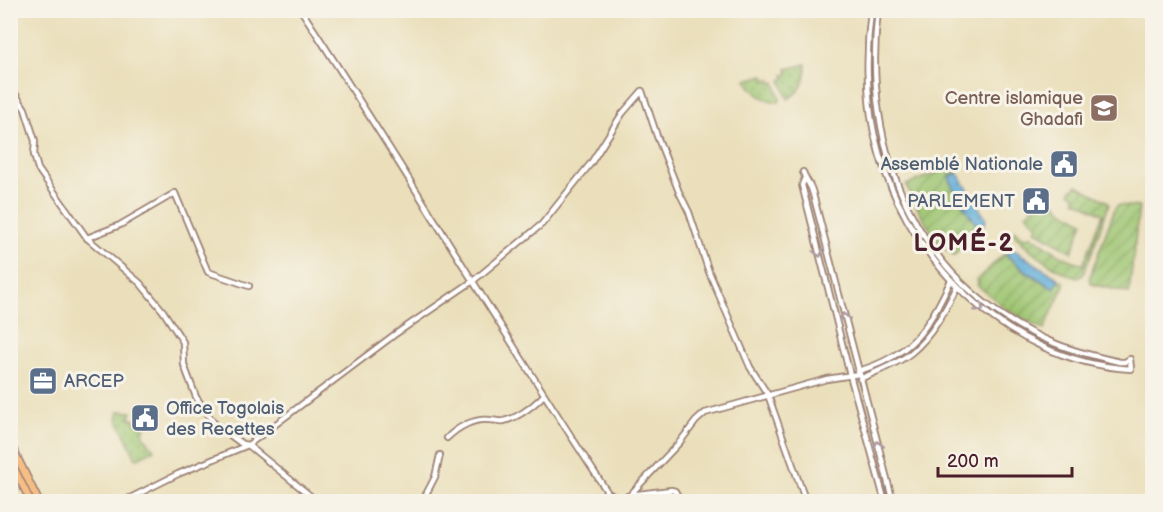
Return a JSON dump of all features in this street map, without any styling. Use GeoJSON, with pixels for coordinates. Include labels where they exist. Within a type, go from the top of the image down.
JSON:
{"type":"FeatureCollection","features":[{"type":"Feature","properties":{"kind":"highway"},"geometry":{"type":"LineString","coordinates":[[10,443],[39,501]]}},
{"type":"Feature","properties":{"kind":"highway"},"geometry":{"type":"LineString","coordinates":[[10,460],[31,501]]}},
{"type":"Feature","properties":{"kind":"street"},"geometry":{"type":"LineString","coordinates":[[301,10],[384,137],[544,395],[608,493],[618,501],[630,495],[673,490],[681,501]]}},
{"type":"Feature","properties":{"kind":"street"},"geometry":{"type":"LineString","coordinates":[[871,10],[869,91],[873,131],[890,183],[907,220],[931,257],[957,287],[997,321],[1045,347],[1094,363],[1131,369],[1130,359],[1120,362],[1077,351],[1028,331],[1003,316],[954,274],[923,236],[898,186],[879,124],[875,68],[878,10]]}},
{"type":"Feature","properties":{"kind":"street"},"geometry":{"type":"LineString","coordinates":[[10,80],[14,92],[25,109],[35,141],[34,155],[38,169],[87,238],[140,283],[163,311],[183,342],[184,365],[196,397],[214,423],[242,444],[248,445],[318,501]]}},
{"type":"Feature","properties":{"kind":"street"},"geometry":{"type":"LineString","coordinates":[[122,501],[178,474],[248,445],[394,335],[473,281],[542,224],[591,163],[622,114],[642,91],[726,315],[750,367],[768,395],[806,501]]}},
{"type":"Feature","properties":{"kind":"street"},"geometry":{"type":"LineString","coordinates":[[803,172],[810,183],[813,194],[890,501]]}},
{"type":"Feature","properties":{"kind":"street"},"geometry":{"type":"LineString","coordinates":[[805,178],[802,185],[850,375],[890,501]]}},
{"type":"Feature","properties":{"kind":"street"},"geometry":{"type":"LineString","coordinates":[[87,238],[120,225],[175,193],[208,272],[249,286]]}},
{"type":"Feature","properties":{"kind":"street"},"geometry":{"type":"LineString","coordinates":[[859,375],[892,358],[918,337],[930,323],[951,280]]}},
{"type":"Feature","properties":{"kind":"street"},"geometry":{"type":"LineString","coordinates":[[630,495],[679,443],[696,421],[705,414],[768,395],[850,375],[859,375],[892,365],[910,354],[925,339],[941,317],[957,287]]}},
{"type":"Feature","properties":{"kind":"street"},"geometry":{"type":"LineString","coordinates":[[447,438],[458,428],[473,422],[504,421],[523,414],[544,395]]}},
{"type":"Feature","properties":{"kind":"street"},"geometry":{"type":"LineString","coordinates":[[422,501],[435,477],[440,455]]}},
{"type":"Feature","properties":{"kind":"green space"},"geometry":{"type":"Polygon","coordinates":[[[806,64],[803,84],[788,99],[781,80],[785,79],[784,75],[788,74],[787,69],[806,64]]]}},
{"type":"Feature","properties":{"kind":"green space"},"geometry":{"type":"Polygon","coordinates":[[[764,75],[765,80],[770,79],[771,83],[775,82],[779,102],[760,96],[746,80],[764,75]]]}},
{"type":"Feature","properties":{"kind":"green space"},"geometry":{"type":"Polygon","coordinates":[[[956,167],[958,172],[949,177],[955,191],[980,229],[954,255],[947,247],[944,249],[933,234],[906,185],[956,167]]]}},
{"type":"Feature","properties":{"kind":"green space"},"geometry":{"type":"Polygon","coordinates":[[[1077,185],[1109,204],[1085,271],[1077,278],[1042,259],[1013,233],[1016,230],[1026,239],[1030,235],[1062,256],[1083,265],[1103,214],[1075,200],[1077,197],[1070,192],[1077,185]]]}},
{"type":"Feature","properties":{"kind":"green space"},"geometry":{"type":"Polygon","coordinates":[[[1046,196],[1050,197],[1058,207],[1083,222],[1072,252],[1035,230],[1038,226],[1026,214],[1046,196]]]}},
{"type":"Feature","properties":{"kind":"green space"},"geometry":{"type":"Polygon","coordinates":[[[1118,205],[1139,207],[1129,293],[1092,284],[1089,279],[1118,205]]]}},
{"type":"Feature","properties":{"kind":"green space"},"geometry":{"type":"Polygon","coordinates":[[[1004,254],[1026,272],[1054,289],[1059,280],[1064,282],[1044,330],[1006,309],[977,285],[979,283],[976,280],[1004,254]]]}},
{"type":"Feature","properties":{"kind":"green space"},"geometry":{"type":"Polygon","coordinates":[[[119,411],[132,412],[130,418],[145,424],[143,435],[154,450],[136,459],[117,418],[119,411]]]}},
{"type":"Feature","properties":{"kind":"water"},"geometry":{"type":"Polygon","coordinates":[[[958,173],[986,219],[980,229],[959,198],[949,177],[958,173]]]}},
{"type":"Feature","properties":{"kind":"water"},"geometry":{"type":"Polygon","coordinates":[[[1013,249],[1059,279],[1054,289],[1005,254],[1013,249]]]}},
{"type":"Feature","properties":{"kind":"place","name":"Centre islamique Ghadafi"},"geometry":{"type":"Point","coordinates":[1104,108]}},
{"type":"Feature","properties":{"kind":"place","name":"Assemblé Nationale"},"geometry":{"type":"Point","coordinates":[1064,164]}},
{"type":"Feature","properties":{"kind":"place","name":"PARLEMENT"},"geometry":{"type":"Point","coordinates":[1036,201]}},
{"type":"Feature","properties":{"kind":"place","name":"ARCEP"},"geometry":{"type":"Point","coordinates":[43,381]}},
{"type":"Feature","properties":{"kind":"place","name":"Office Togolais des Recettes"},"geometry":{"type":"Point","coordinates":[145,418]}},
{"type":"Feature","properties":{"kind":"district","name":"LOMÉ-2"},"geometry":{"type":"Point","coordinates":[964,243]}}]}
